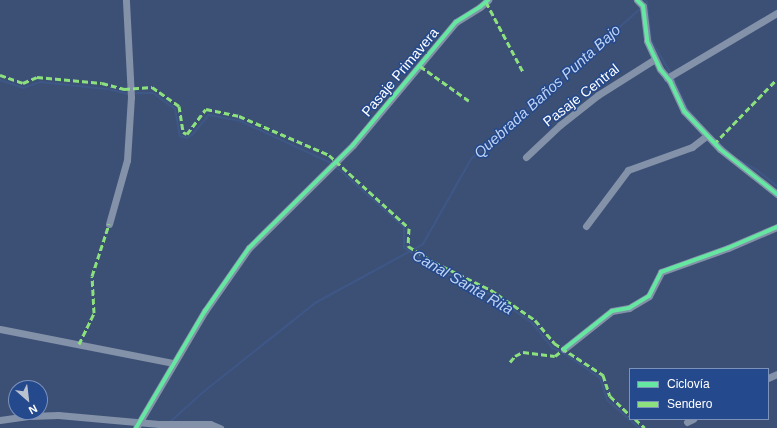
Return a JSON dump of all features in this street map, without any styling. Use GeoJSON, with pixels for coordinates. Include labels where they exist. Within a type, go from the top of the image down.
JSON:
{"type":"FeatureCollection","features":[{"type":"Feature","properties":{"kind":"street"},"geometry":{"type":"LineString","coordinates":[[109,224],[127,160],[131,97],[126,0]]}},
{"type":"Feature","properties":{"kind":"street","name":"Pasaje Primavera"},"geometry":{"type":"LineString","coordinates":[[137,425],[205,310],[249,248],[334,164],[396,96],[456,22],[480,7],[488,0]]}},
{"type":"Feature","properties":{"kind":"street"},"geometry":{"type":"LineString","coordinates":[[637,0],[643,6],[647,41],[660,69],[667,78],[684,111],[706,136],[735,162],[777,194]]}},
{"type":"Feature","properties":{"kind":"street"},"geometry":{"type":"LineString","coordinates":[[667,78],[777,13]]}},
{"type":"Feature","properties":{"kind":"street","name":"Pasaje Central"},"geometry":{"type":"LineString","coordinates":[[526,157],[560,125],[598,94],[655,59]]}},
{"type":"Feature","properties":{"kind":"street"},"geometry":{"type":"LineString","coordinates":[[586,226],[628,170],[692,146],[706,136]]}},
{"type":"Feature","properties":{"kind":"street"},"geometry":{"type":"LineString","coordinates":[[564,350],[612,311],[629,308],[649,296],[661,272],[728,248],[777,227]]}},
{"type":"Feature","properties":{"kind":"street"},"geometry":{"type":"LineString","coordinates":[[0,329],[174,363]]}},
{"type":"Feature","properties":{"kind":"street"},"geometry":{"type":"LineString","coordinates":[[0,420],[30,416],[58,415],[137,425],[210,424],[220,428]]}},
{"type":"Feature","properties":{"kind":"waterway"},"geometry":{"type":"LineString","coordinates":[[645,0],[647,2],[651,40],[674,79],[687,108],[699,122]]}},
{"type":"Feature","properties":{"kind":"waterway","name":"Quebrada Baños Punta Bajo"},"geometry":{"type":"LineString","coordinates":[[170,422],[202,393],[315,303],[423,244],[471,159],[641,8]]}},
{"type":"Feature","properties":{"kind":"waterway","name":"Canal Santa Rita"},"geometry":{"type":"LineString","coordinates":[[0,80],[23,88],[40,82],[107,89],[128,94]]}},
{"type":"Feature","properties":{"kind":"waterway","name":"Canal Santa Rita"},"geometry":{"type":"LineString","coordinates":[[133,93],[153,93],[175,109],[180,136],[187,138],[192,135],[209,115],[240,121],[331,163]]}},
{"type":"Feature","properties":{"kind":"waterway"},"geometry":{"type":"LineString","coordinates":[[717,141],[729,152]]}},
{"type":"Feature","properties":{"kind":"waterway"},"geometry":{"type":"LineString","coordinates":[[740,161],[757,170],[777,186]]}},
{"type":"Feature","properties":{"kind":"waterway","name":"Canal Santa Rita"},"geometry":{"type":"LineString","coordinates":[[335,166],[404,227],[404,248],[433,267],[493,296],[532,323],[552,348],[562,352],[600,378],[607,400],[629,419]]}},
{"type":"Feature","properties":{"kind":"waterway","name":"Canal Santa Rita"},"geometry":{"type":"LineString","coordinates":[[630,420],[639,428]]}},
{"type":"Feature","properties":{"kind":"marked path"},"geometry":{"type":"LineString","coordinates":[[486,2],[523,72]]}},
{"type":"Feature","properties":{"kind":"marked path"},"geometry":{"type":"LineString","coordinates":[[420,66],[469,101]]}},
{"type":"Feature","properties":{"kind":"marked path"},"geometry":{"type":"LineString","coordinates":[[0,75],[23,83],[37,77],[102,83],[124,89],[152,87],[179,106],[183,132],[187,134],[206,109],[239,116],[329,155],[409,228],[408,246],[434,262],[491,290],[535,320],[554,343],[603,375],[610,396],[629,414]]}},
{"type":"Feature","properties":{"kind":"marked path"},"geometry":{"type":"LineString","coordinates":[[714,144],[776,80]]}},
{"type":"Feature","properties":{"kind":"marked path"},"geometry":{"type":"LineString","coordinates":[[79,344],[94,313],[92,276],[109,224]]}},
{"type":"Feature","properties":{"kind":"marked path"},"geometry":{"type":"LineString","coordinates":[[510,362],[515,356],[523,352],[555,356],[564,349]]}},
{"type":"Feature","properties":{"kind":"marked path"},"geometry":{"type":"LineString","coordinates":[[636,420],[645,428]]}},
{"type":"Feature","properties":{"kind":"cycle path"},"geometry":{"type":"LineString","coordinates":[[136,428],[205,311],[249,248],[353,145],[456,22],[480,7],[488,0]]}},
{"type":"Feature","properties":{"kind":"cycle path"},"geometry":{"type":"LineString","coordinates":[[637,0],[643,6],[647,41],[660,69],[670,81],[684,111],[720,149],[777,194]]}},
{"type":"Feature","properties":{"kind":"cycle path"},"geometry":{"type":"LineString","coordinates":[[564,349],[612,311],[629,308],[649,296],[661,272],[728,248],[777,227]]}}]}
